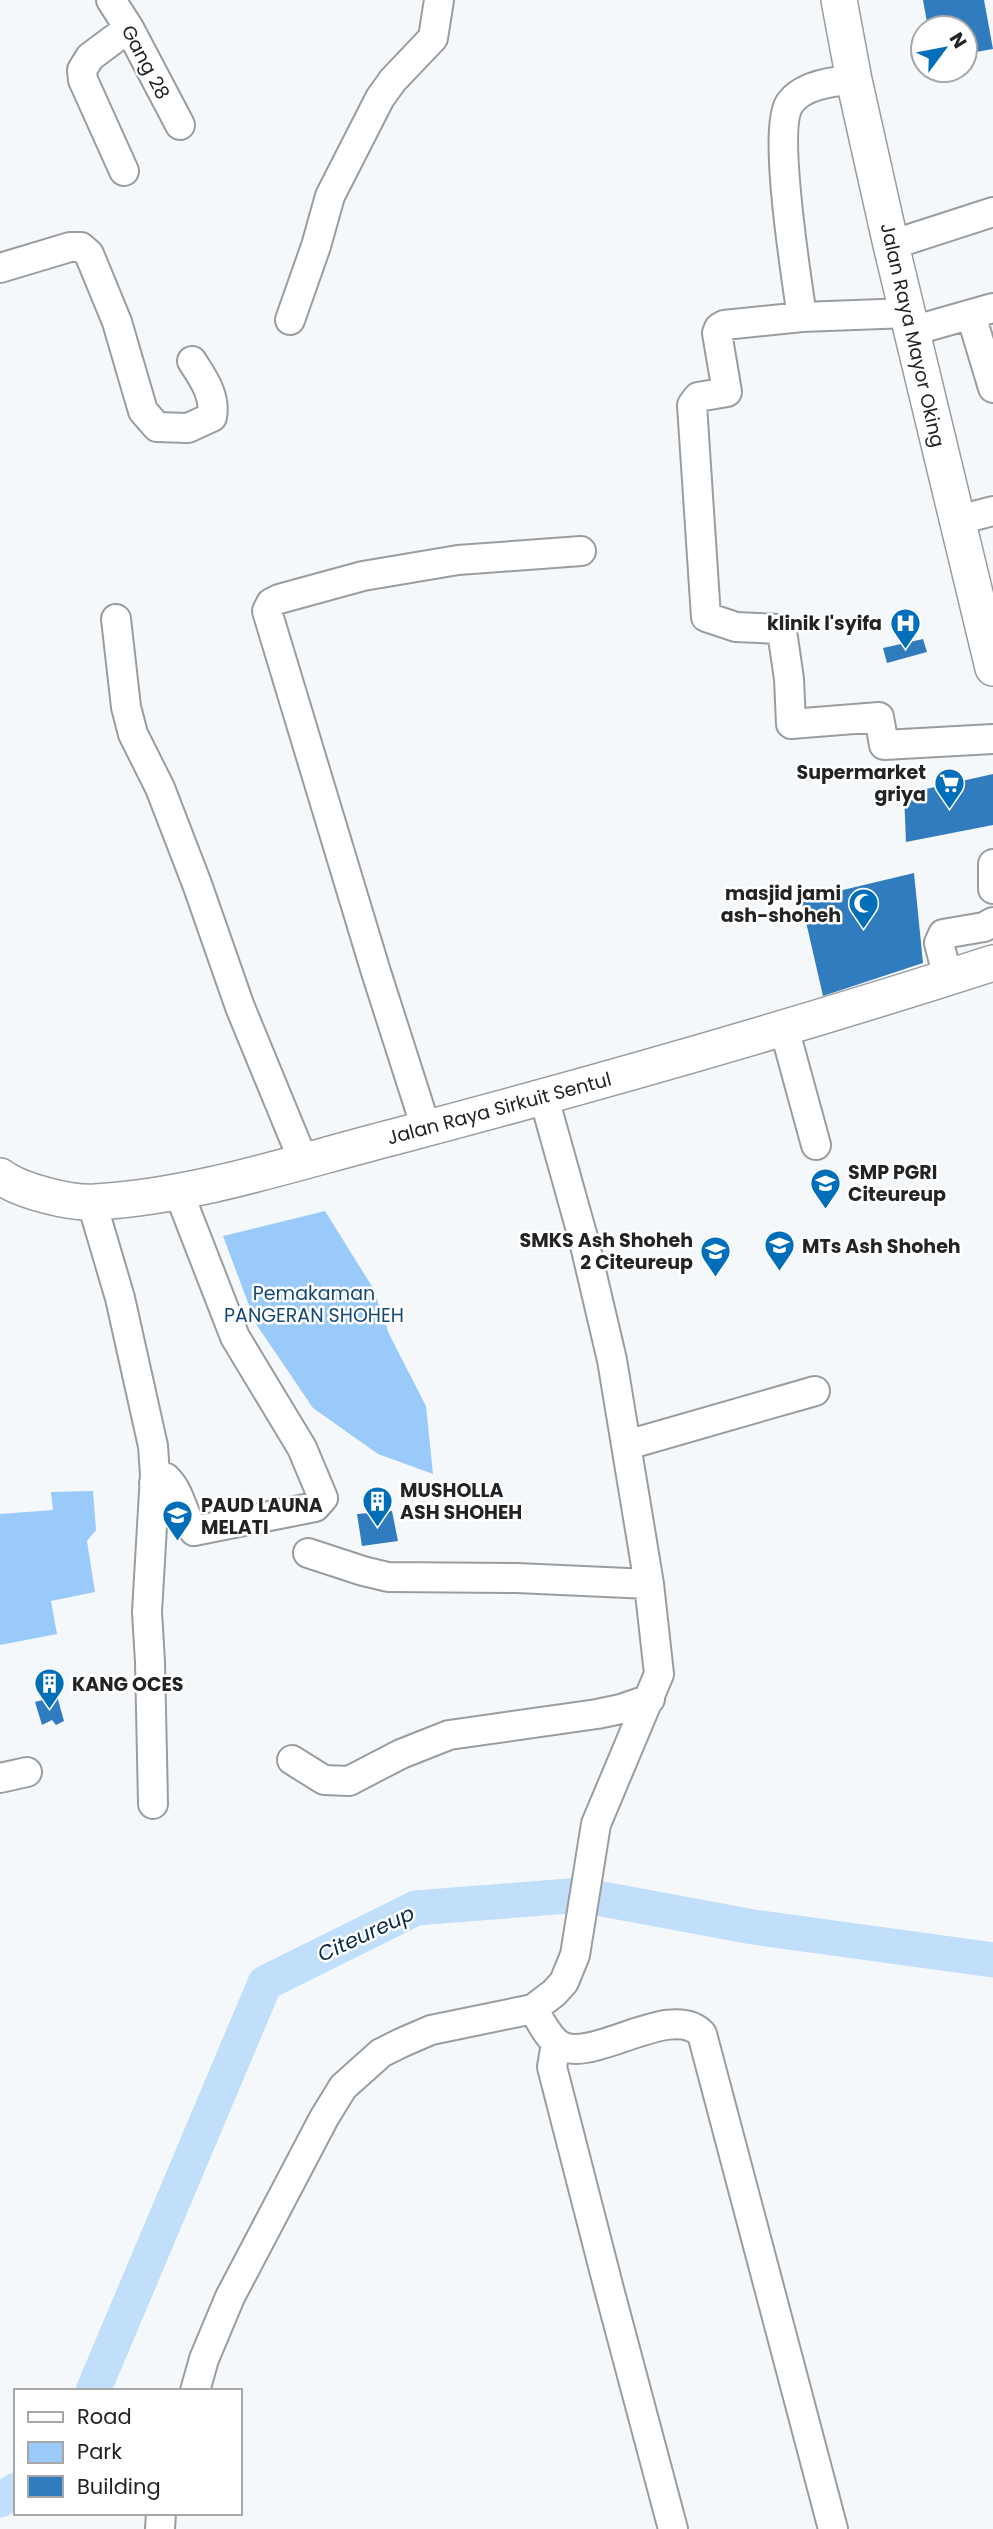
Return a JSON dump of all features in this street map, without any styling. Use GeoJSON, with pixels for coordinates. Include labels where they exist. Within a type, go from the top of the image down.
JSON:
{"type":"FeatureCollection","features":[{"type":"Feature","properties":{"kind":"main road","name":"Jalan Raya Mayor Oking"},"geometry":{"type":"LineString","coordinates":[[838,0],[891,245],[992,664]]}},
{"type":"Feature","properties":{"kind":"main road","name":"Jalan Raya Sirkuit Sentul"},"geometry":{"type":"LineString","coordinates":[[2,1182],[36,1194],[92,1203],[179,1193],[544,1098],[993,963]]}},
{"type":"Feature","properties":{"kind":"street","name":"Gang 28"},"geometry":{"type":"LineString","coordinates":[[111,0],[130,29],[180,125]]}},
{"type":"Feature","properties":{"kind":"street"},"geometry":{"type":"LineString","coordinates":[[290,320],[316,246],[330,195],[380,98],[393,80],[433,38],[439,0]]}},
{"type":"Feature","properties":{"kind":"street"},"geometry":{"type":"LineString","coordinates":[[124,171],[83,80],[82,70],[83,64],[90,57],[130,29]]}},
{"type":"Feature","properties":{"kind":"street"},"geometry":{"type":"LineString","coordinates":[[802,317],[785,181],[784,136],[787,113],[795,98],[820,84],[854,80]]}},
{"type":"Feature","properties":{"kind":"street"},"geometry":{"type":"LineString","coordinates":[[891,245],[993,212]]}},
{"type":"Feature","properties":{"kind":"street"},"geometry":{"type":"LineString","coordinates":[[0,268],[70,247],[81,247],[89,254],[117,322],[143,411],[157,427],[188,428],[212,417],[214,407],[209,390],[192,361]]}},
{"type":"Feature","properties":{"kind":"street"},"geometry":{"type":"LineString","coordinates":[[993,388],[982,312],[910,322],[802,317],[724,325],[719,328],[717,333],[727,393],[698,397],[693,401],[706,617],[736,627],[782,631],[789,679],[791,724],[879,717],[884,745],[993,739]]}},
{"type":"Feature","properties":{"kind":"street"},"geometry":{"type":"LineString","coordinates":[[958,520],[993,511]]}},
{"type":"Feature","properties":{"kind":"street"},"geometry":{"type":"LineString","coordinates":[[426,1128],[267,611],[271,603],[279,599],[363,576],[458,560],[580,551]]}},
{"type":"Feature","properties":{"kind":"street"},"geometry":{"type":"LineString","coordinates":[[116,618],[126,708],[132,734],[160,788],[240,1007],[303,1160]]}},
{"type":"Feature","properties":{"kind":"street"},"geometry":{"type":"LineString","coordinates":[[993,864],[993,889]]}},
{"type":"Feature","properties":{"kind":"street"},"geometry":{"type":"LineString","coordinates":[[948,978],[939,943],[943,934],[984,927],[993,922]]}},
{"type":"Feature","properties":{"kind":"street"},"geometry":{"type":"LineString","coordinates":[[784,1028],[816,1144]]}},
{"type":"Feature","properties":{"kind":"street"},"geometry":{"type":"LineString","coordinates":[[196,2389],[204,2359],[230,2297],[343,2087],[381,2053],[430,2030],[533,2009],[564,1982],[575,1955],[596,1824],[659,1674],[649,1584],[612,1360],[587,1252],[544,1098]]}},
{"type":"Feature","properties":{"kind":"street"},"geometry":{"type":"LineString","coordinates":[[155,1483],[166,1478],[174,1486],[188,1523],[194,1531],[315,1507],[323,1498],[302,1448],[235,1337],[179,1193]]}},
{"type":"Feature","properties":{"kind":"street"},"geometry":{"type":"LineString","coordinates":[[92,1203],[120,1298],[153,1446],[155,1483],[147,1612],[153,1804]]}},
{"type":"Feature","properties":{"kind":"street"},"geometry":{"type":"LineString","coordinates":[[628,1446],[815,1391]]}},
{"type":"Feature","properties":{"kind":"street"},"geometry":{"type":"LineString","coordinates":[[309,1553],[363,1572],[388,1577],[517,1578],[649,1584]]}},
{"type":"Feature","properties":{"kind":"street"},"geometry":{"type":"LineString","coordinates":[[292,1760],[324,1780],[349,1780],[401,1754],[449,1735],[621,1709],[650,1699]]}},
{"type":"Feature","properties":{"kind":"street"},"geometry":{"type":"LineString","coordinates":[[0,1778],[27,1772]]}},
{"type":"Feature","properties":{"kind":"street"},"geometry":{"type":"LineString","coordinates":[[533,2009],[556,2043],[575,2050],[677,2024],[695,2027],[702,2034],[833,2529]]}},
{"type":"Feature","properties":{"kind":"street"},"geometry":{"type":"LineString","coordinates":[[556,2043],[552,2067],[673,2529]]}},
{"type":"Feature","properties":{"kind":"green space","name":"Pemakaman PANGERAN SHOHEH"},"geometry":{"type":"Polygon","coordinates":[[[325,1211],[373,1288],[389,1334],[426,1406],[433,1474],[378,1454],[313,1408],[256,1324],[223,1236],[325,1211]]]}},
{"type":"Feature","properties":{"kind":"green space"},"geometry":{"type":"Polygon","coordinates":[[[93,1491],[96,1530],[87,1541],[95,1592],[51,1601],[57,1634],[0,1645],[0,1514],[53,1510],[51,1492],[93,1491]]]}},
{"type":"Feature","properties":{"kind":"building"},"geometry":{"type":"Polygon","coordinates":[[[923,0],[984,0],[993,49],[979,52],[979,14],[926,14],[923,0]]]}},
{"type":"Feature","properties":{"kind":"building","name":"klinik l'syifa"},"geometry":{"type":"Polygon","coordinates":[[[923,639],[927,652],[887,663],[883,648],[923,639]]]}},
{"type":"Feature","properties":{"kind":"building","name":"Supermarket griya"},"geometry":{"type":"Polygon","coordinates":[[[993,774],[993,825],[906,842],[904,794],[993,774]]]}},
{"type":"Feature","properties":{"kind":"building","name":"masjid jami ash-shoheh"},"geometry":{"type":"Polygon","coordinates":[[[914,873],[923,963],[823,996],[801,900],[914,873]]]}},
{"type":"Feature","properties":{"kind":"building","name":"MUSHOLLA ASH SHOHEH"},"geometry":{"type":"Polygon","coordinates":[[[392,1511],[398,1541],[362,1546],[357,1514],[392,1511]]]}},
{"type":"Feature","properties":{"kind":"building","name":"KANG OCES"},"geometry":{"type":"Polygon","coordinates":[[[57,1696],[64,1721],[56,1725],[52,1720],[42,1725],[35,1702],[57,1696]]]}},
{"type":"Feature","properties":{"kind":"waterway","name":"Citeureup"},"geometry":{"type":"LineString","coordinates":[[94,2389],[265,1983],[416,1908],[581,1895],[753,1927],[993,1960]]}},
{"type":"Feature","properties":{"kind":"waterway","name":"Citeureup"},"geometry":{"type":"LineString","coordinates":[[0,2500],[14,2491]]}},
{"type":"Feature","properties":{"kind":"place","name":"klinik l'syifa"},"geometry":{"type":"Point","coordinates":[905,650]}},
{"type":"Feature","properties":{"kind":"place","name":"Supermarket griya"},"geometry":{"type":"Point","coordinates":[949,810]}},
{"type":"Feature","properties":{"kind":"place","name":"masjid jami ash-shoheh"},"geometry":{"type":"Point","coordinates":[864,931]}},
{"type":"Feature","properties":{"kind":"place","name":"SMP PGRI Citeureup"},"geometry":{"type":"Point","coordinates":[825,1210]}},
{"type":"Feature","properties":{"kind":"place","name":"MTs Ash Shoheh"},"geometry":{"type":"Point","coordinates":[779,1273]}},
{"type":"Feature","properties":{"kind":"place","name":"SMKS Ash Shoheh 2 Citeureup"},"geometry":{"type":"Point","coordinates":[716,1278]}},
{"type":"Feature","properties":{"kind":"place","name":"MUSHOLLA ASH SHOHEH"},"geometry":{"type":"Point","coordinates":[377,1528]}},
{"type":"Feature","properties":{"kind":"place","name":"PAUD LAUNA MELATI"},"geometry":{"type":"Point","coordinates":[178,1543]}},
{"type":"Feature","properties":{"kind":"place","name":"KANG OCES"},"geometry":{"type":"Point","coordinates":[49,1711]}}]}
